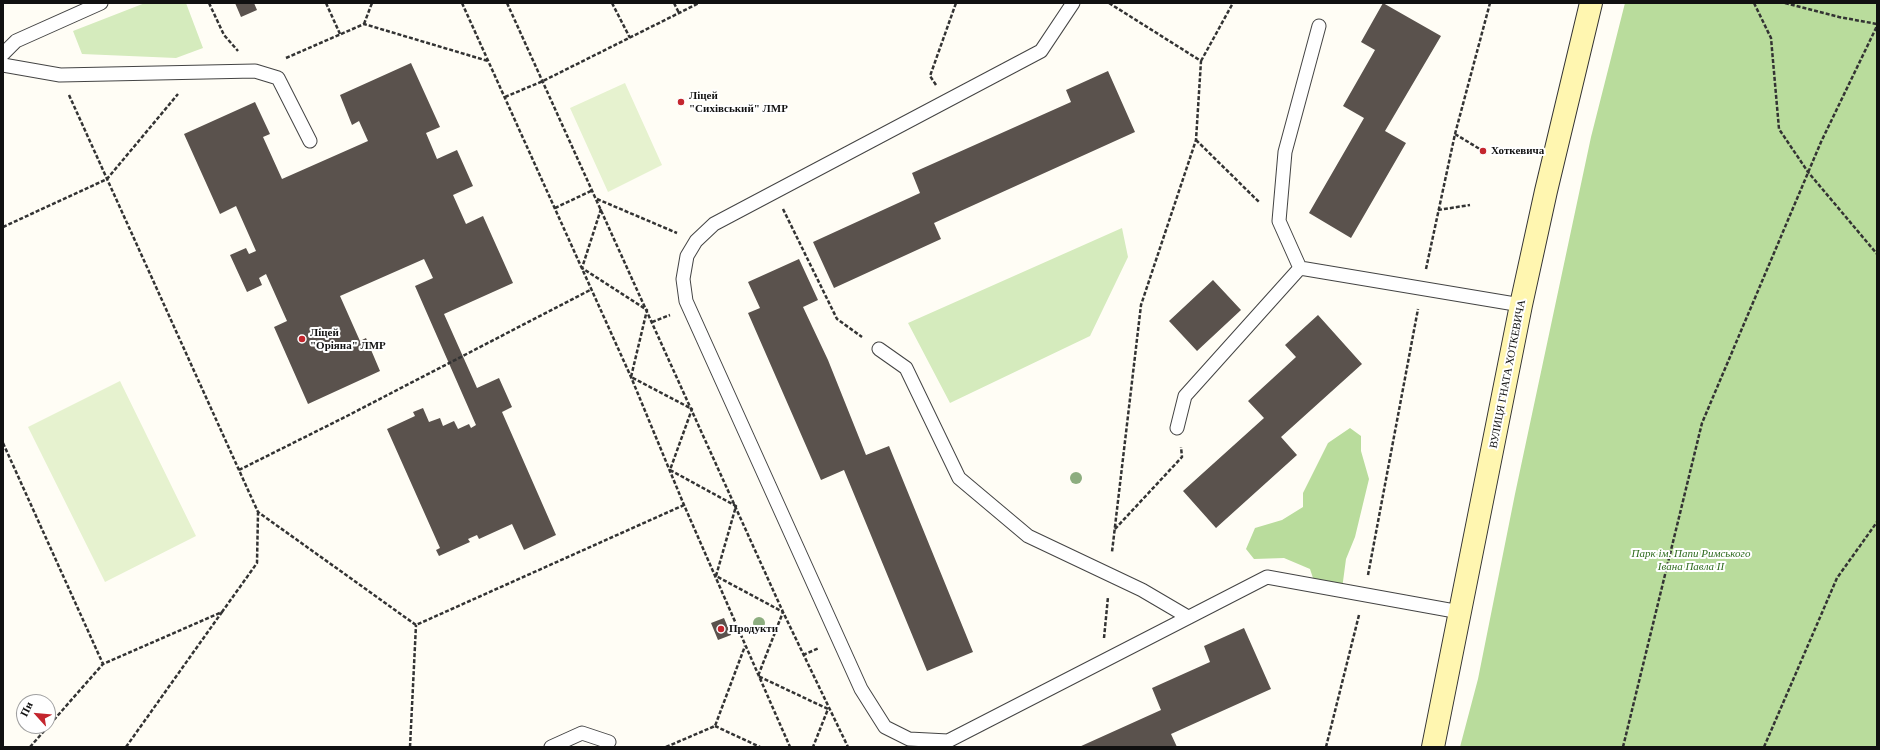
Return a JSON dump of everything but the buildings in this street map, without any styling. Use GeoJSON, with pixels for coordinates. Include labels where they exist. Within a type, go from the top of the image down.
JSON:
{"type":"FeatureCollection","features":[{"type":"Feature","properties":{"kind":"street","name":"ВУЛИЦЯ ГНАТА ХОТКЕВИЧА"},"geometry":{"type":"LineString","coordinates":[[1433,747],[1521,305],[1591,3]]}},
{"type":"Feature","properties":{"kind":"lane"},"geometry":{"type":"LineString","coordinates":[[3,54],[16,41],[101,3]]}},
{"type":"Feature","properties":{"kind":"lane"},"geometry":{"type":"LineString","coordinates":[[1073,3],[1041,51],[714,224],[696,241],[687,256],[683,279],[686,301],[861,689],[885,727],[908,743],[948,741],[1267,577],[1460,612]]}},
{"type":"Feature","properties":{"kind":"lane"},"geometry":{"type":"LineString","coordinates":[[1300,268],[1279,221],[1285,152],[1319,26]]}},
{"type":"Feature","properties":{"kind":"lane"},"geometry":{"type":"LineString","coordinates":[[3,66],[60,75],[255,72],[278,78],[310,141]]}},
{"type":"Feature","properties":{"kind":"lane"},"geometry":{"type":"LineString","coordinates":[[1300,268],[1521,305]]}},
{"type":"Feature","properties":{"kind":"lane"},"geometry":{"type":"LineString","coordinates":[[1177,428],[1185,396],[1300,268]]}},
{"type":"Feature","properties":{"kind":"lane"},"geometry":{"type":"LineString","coordinates":[[879,349],[906,368],[959,478],[1028,536],[1142,590],[1188,617]]}},
{"type":"Feature","properties":{"kind":"lane"},"geometry":{"type":"LineString","coordinates":[[551,747],[582,733],[610,742]]}},
{"type":"Feature","properties":{"kind":"path"},"geometry":{"type":"LineString","coordinates":[[210,3],[224,34],[255,72],[364,24],[489,61]]}},
{"type":"Feature","properties":{"kind":"path"},"geometry":{"type":"LineString","coordinates":[[326,3],[340,34]]}},
{"type":"Feature","properties":{"kind":"path"},"geometry":{"type":"LineString","coordinates":[[364,24],[372,3]]}},
{"type":"Feature","properties":{"kind":"path"},"geometry":{"type":"LineString","coordinates":[[462,3],[631,377],[684,505],[790,747]]}},
{"type":"Feature","properties":{"kind":"path"},"geometry":{"type":"LineString","coordinates":[[507,3],[783,612],[828,709],[848,747]]}},
{"type":"Feature","properties":{"kind":"path"},"geometry":{"type":"LineString","coordinates":[[612,3],[630,38]]}},
{"type":"Feature","properties":{"kind":"path"},"geometry":{"type":"LineString","coordinates":[[674,3],[679,13]]}},
{"type":"Feature","properties":{"kind":"path"},"geometry":{"type":"LineString","coordinates":[[505,97],[543,81],[699,3]]}},
{"type":"Feature","properties":{"kind":"path"},"geometry":{"type":"LineString","coordinates":[[930,76],[956,3]]}},
{"type":"Feature","properties":{"kind":"path"},"geometry":{"type":"LineString","coordinates":[[1109,3],[1201,60]]}},
{"type":"Feature","properties":{"kind":"path"},"geometry":{"type":"LineString","coordinates":[[1102,661],[1114,530],[1141,306],[1196,140],[1201,60],[1233,3]]}},
{"type":"Feature","properties":{"kind":"path"},"geometry":{"type":"LineString","coordinates":[[1326,747],[1364,594],[1438,210],[1455,134],[1490,3]]}},
{"type":"Feature","properties":{"kind":"path"},"geometry":{"type":"LineString","coordinates":[[1754,3],[1771,38],[1779,129],[1808,172],[1877,254]]}},
{"type":"Feature","properties":{"kind":"path"},"geometry":{"type":"LineString","coordinates":[[1623,747],[1702,423],[1808,172],[1877,25],[1785,3]]}},
{"type":"Feature","properties":{"kind":"path"},"geometry":{"type":"LineString","coordinates":[[3,227],[107,179],[196,73]]}},
{"type":"Feature","properties":{"kind":"path"},"geometry":{"type":"LineString","coordinates":[[60,75],[258,512],[257,564],[126,747]]}},
{"type":"Feature","properties":{"kind":"path"},"geometry":{"type":"LineString","coordinates":[[1455,134],[1483,151]]}},
{"type":"Feature","properties":{"kind":"path"},"geometry":{"type":"LineString","coordinates":[[1196,140],[1279,221]]}},
{"type":"Feature","properties":{"kind":"path"},"geometry":{"type":"LineString","coordinates":[[555,208],[592,190]]}},
{"type":"Feature","properties":{"kind":"path"},"geometry":{"type":"LineString","coordinates":[[775,192],[837,319],[879,349]]}},
{"type":"Feature","properties":{"kind":"path"},"geometry":{"type":"LineString","coordinates":[[596,198],[696,241]]}},
{"type":"Feature","properties":{"kind":"path"},"geometry":{"type":"LineString","coordinates":[[1438,210],[1470,205]]}},
{"type":"Feature","properties":{"kind":"path"},"geometry":{"type":"LineString","coordinates":[[582,268],[601,209]]}},
{"type":"Feature","properties":{"kind":"path"},"geometry":{"type":"LineString","coordinates":[[582,268],[647,310]]}},
{"type":"Feature","properties":{"kind":"path"},"geometry":{"type":"LineString","coordinates":[[239,470],[347,416],[592,289]]}},
{"type":"Feature","properties":{"kind":"path"},"geometry":{"type":"LineString","coordinates":[[631,377],[647,310]]}},
{"type":"Feature","properties":{"kind":"path"},"geometry":{"type":"LineString","coordinates":[[631,377],[692,409]]}},
{"type":"Feature","properties":{"kind":"path"},"geometry":{"type":"LineString","coordinates":[[670,470],[692,409]]}},
{"type":"Feature","properties":{"kind":"path"},"geometry":{"type":"LineString","coordinates":[[1114,530],[1182,457],[1177,428]]}},
{"type":"Feature","properties":{"kind":"path"},"geometry":{"type":"LineString","coordinates":[[3,444],[103,664]]}},
{"type":"Feature","properties":{"kind":"path"},"geometry":{"type":"LineString","coordinates":[[670,470],[736,506]]}},
{"type":"Feature","properties":{"kind":"path"},"geometry":{"type":"LineString","coordinates":[[416,625],[684,505]]}},
{"type":"Feature","properties":{"kind":"path"},"geometry":{"type":"LineString","coordinates":[[716,576],[736,506]]}},
{"type":"Feature","properties":{"kind":"path"},"geometry":{"type":"LineString","coordinates":[[258,512],[416,625]]}},
{"type":"Feature","properties":{"kind":"path"},"geometry":{"type":"LineString","coordinates":[[1764,747],[1837,578],[1877,522]]}},
{"type":"Feature","properties":{"kind":"path"},"geometry":{"type":"LineString","coordinates":[[716,576],[783,612]]}},
{"type":"Feature","properties":{"kind":"path"},"geometry":{"type":"LineString","coordinates":[[30,747],[103,664],[222,612]]}},
{"type":"Feature","properties":{"kind":"path"},"geometry":{"type":"LineString","coordinates":[[758,676],[783,612]]}},
{"type":"Feature","properties":{"kind":"path"},"geometry":{"type":"LineString","coordinates":[[410,747],[416,625]]}},
{"type":"Feature","properties":{"kind":"path"},"geometry":{"type":"LineString","coordinates":[[666,747],[715,726],[745,646]]}},
{"type":"Feature","properties":{"kind":"path"},"geometry":{"type":"LineString","coordinates":[[758,676],[828,709]]}},
{"type":"Feature","properties":{"kind":"path"},"geometry":{"type":"LineString","coordinates":[[813,747],[828,709]]}},
{"type":"Feature","properties":{"kind":"path"},"geometry":{"type":"LineString","coordinates":[[715,726],[760,747]]}},
{"type":"Feature","properties":{"kind":"green space"},"geometry":{"type":"Polygon","coordinates":[[[145,3],[186,3],[203,48],[176,58],[82,54],[73,31],[145,3]]]}},
{"type":"Feature","properties":{"kind":"green space","name":"Парк ім. Папи Римського Івана Павла ІІ"},"geometry":{"type":"Polygon","coordinates":[[[1625,3],[1877,3],[1877,747],[1460,747],[1478,679],[1515,494],[1591,137],[1625,3]]]}},
{"type":"Feature","properties":{"kind":"green space"},"geometry":{"type":"Polygon","coordinates":[[[625,83],[662,165],[608,192],[570,108],[625,83]]]}},
{"type":"Feature","properties":{"kind":"green space"},"geometry":{"type":"Polygon","coordinates":[[[1122,228],[1128,257],[1090,336],[950,403],[908,323],[1122,228]]]}},
{"type":"Feature","properties":{"kind":"green space"},"geometry":{"type":"Polygon","coordinates":[[[120,381],[196,536],[105,582],[28,427],[120,381]]]}},
{"type":"Feature","properties":{"kind":"green space"},"geometry":{"type":"Polygon","coordinates":[[[1350,428],[1361,436],[1361,451],[1369,479],[1355,537],[1346,559],[1342,589],[1316,587],[1310,569],[1284,558],[1254,559],[1246,549],[1255,528],[1282,520],[1303,507],[1303,493],[1328,443],[1350,428]]]}},
{"type":"Feature","properties":{"kind":"place","name":"Ліцей \"Сихівський\" ЛМР"},"geometry":{"type":"Point","coordinates":[681,102]}},
{"type":"Feature","properties":{"kind":"place","name":"Хоткевича"},"geometry":{"type":"Point","coordinates":[1483,151]}},
{"type":"Feature","properties":{"kind":"place","name":"Ліцей \"Оріяна\" ЛМР"},"geometry":{"type":"Point","coordinates":[302,339]}},
{"type":"Feature","properties":{"kind":"place","name":"Продукти"},"geometry":{"type":"Point","coordinates":[721,629]}}]}
